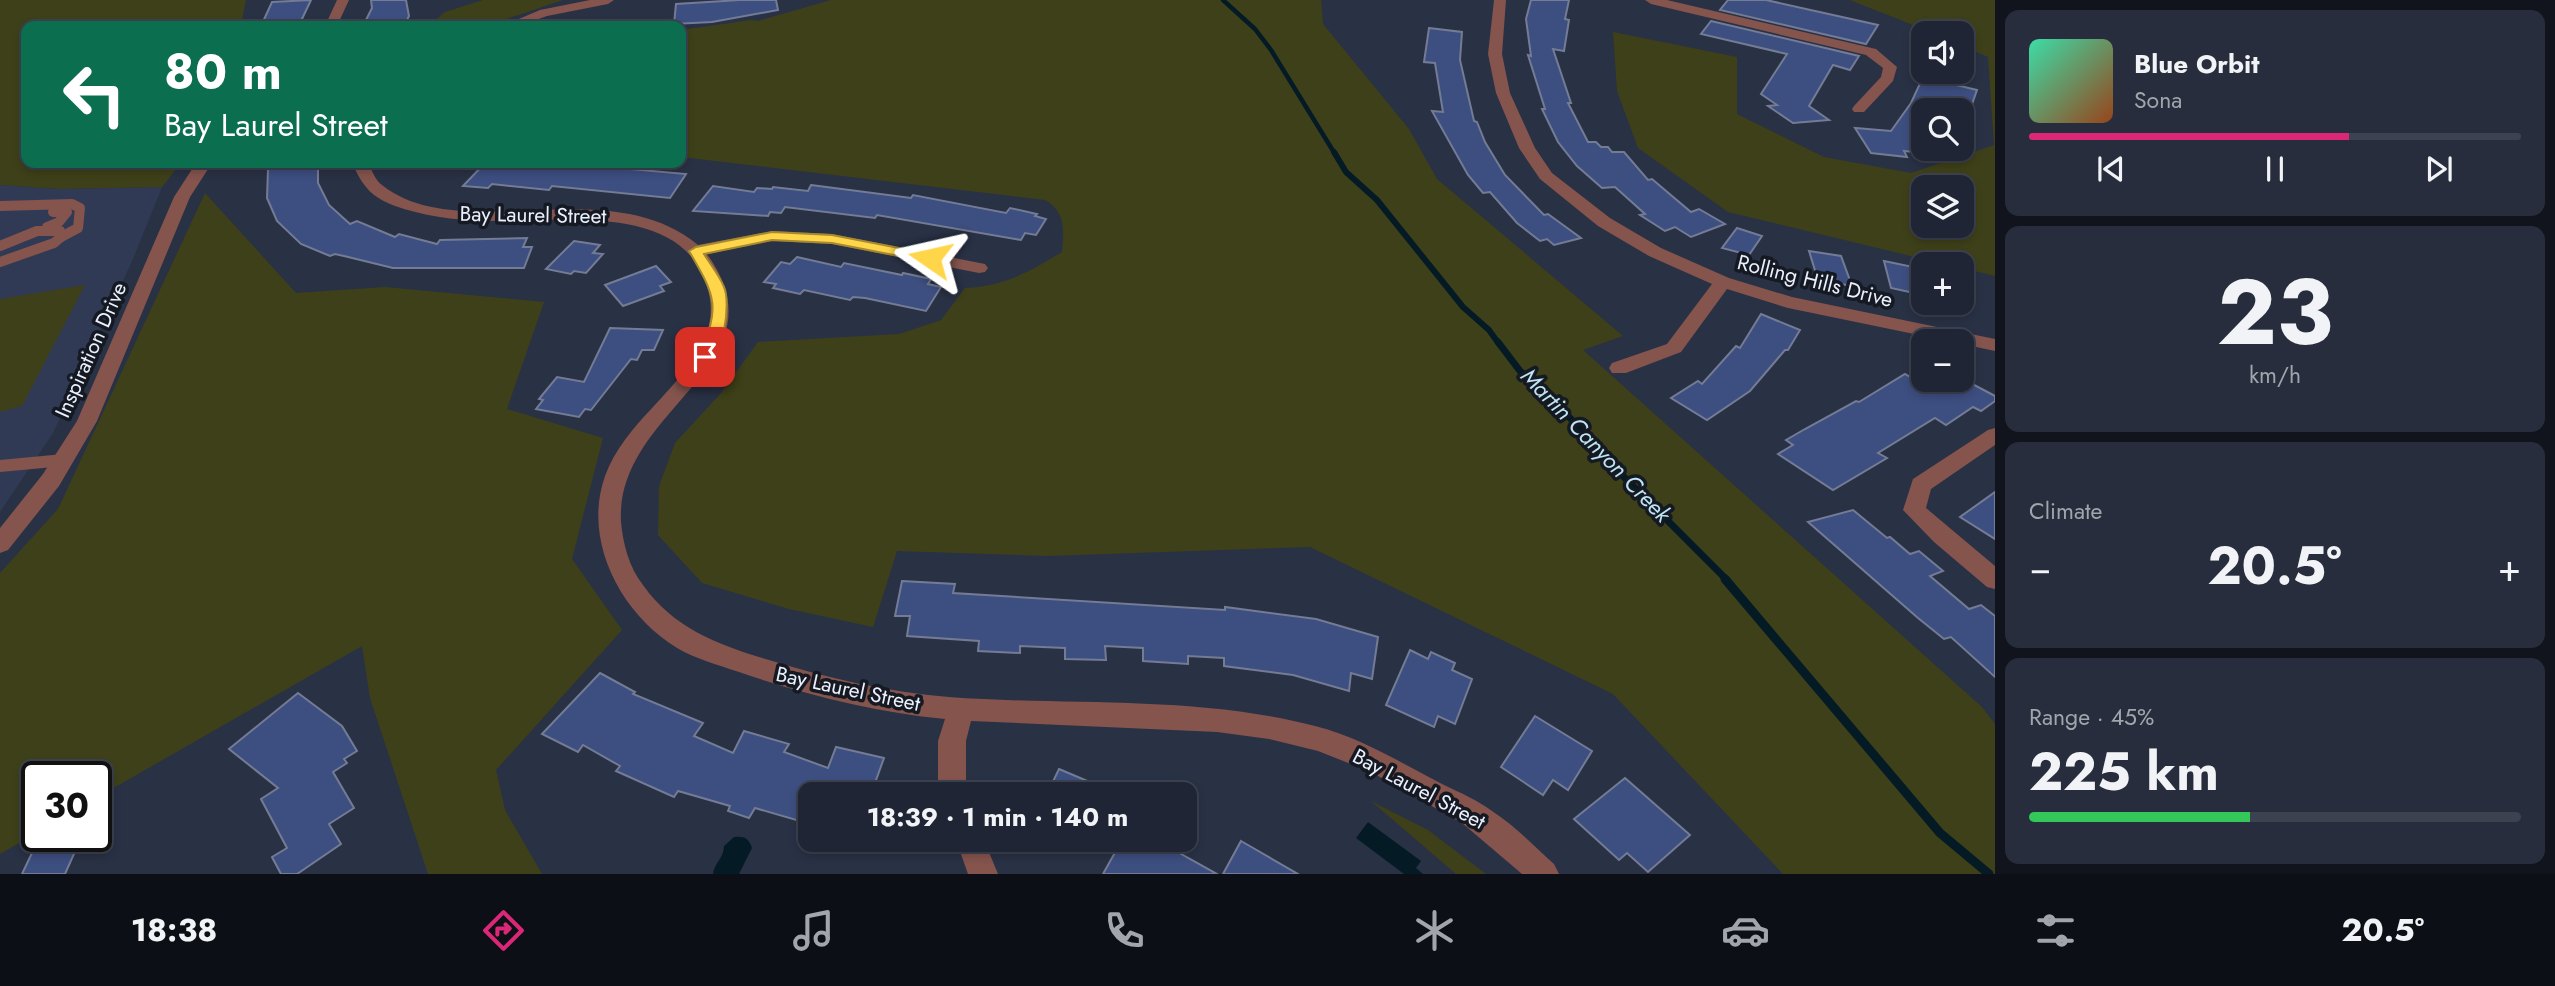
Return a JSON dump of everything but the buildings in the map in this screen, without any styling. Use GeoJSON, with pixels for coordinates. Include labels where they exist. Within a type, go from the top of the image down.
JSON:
{"type":"FeatureCollection","features":[{"type":"Feature","properties":{"kind":"street"},"geometry":{"type":"LineString","coordinates":[[333,21],[343,0]]}},
{"type":"Feature","properties":{"kind":"street"},"geometry":{"type":"LineString","coordinates":[[522,21],[544,13],[608,0]]}},
{"type":"Feature","properties":{"kind":"street","name":"Rolling Hills Drive"},"geometry":{"type":"LineString","coordinates":[[1500,0],[1495,54],[1503,93],[1527,148],[1546,176],[1604,222],[1655,253],[1723,282],[1833,314],[1995,345]]}},
{"type":"Feature","properties":{"kind":"street"},"geometry":{"type":"LineString","coordinates":[[1651,0],[1871,52],[1890,67],[1888,78],[1859,109]]}},
{"type":"Feature","properties":{"kind":"street","name":"Inspiration Drive"},"geometry":{"type":"LineString","coordinates":[[0,544],[64,460],[95,405],[186,188],[200,168]]}},
{"type":"Feature","properties":{"kind":"street","name":"Bay Laurel Street"},"geometry":{"type":"LineString","coordinates":[[361,168],[363,174],[383,195],[417,209],[462,215],[574,214],[621,218],[663,232],[696,251],[718,288],[719,321],[705,357],[646,424],[618,470],[612,492],[611,542],[627,580],[650,611],[683,639],[707,651],[800,682],[911,705],[961,710],[1123,715],[1227,723],[1301,735],[1362,754],[1483,821],[1544,874]]}},
{"type":"Feature","properties":{"kind":"street"},"geometry":{"type":"LineString","coordinates":[[696,251],[772,236],[832,239],[979,268]]}},
{"type":"Feature","properties":{"kind":"street"},"geometry":{"type":"LineString","coordinates":[[1619,368],[1674,348],[1723,282]]}},
{"type":"Feature","properties":{"kind":"street"},"geometry":{"type":"LineString","coordinates":[[1995,435],[1921,485],[1914,510],[1942,537],[1995,580]]}},
{"type":"Feature","properties":{"kind":"street"},"geometry":{"type":"LineString","coordinates":[[952,782],[952,741],[961,710]]}},
{"type":"Feature","properties":{"kind":"street"},"geometry":{"type":"LineString","coordinates":[[975,852],[983,874]]}},
{"type":"Feature","properties":{"kind":"lane"},"geometry":{"type":"LineString","coordinates":[[0,206],[72,204],[80,208],[78,228],[37,251],[0,262]]}},
{"type":"Feature","properties":{"kind":"lane"},"geometry":{"type":"LineString","coordinates":[[0,214],[67,212],[59,222],[0,246]]}},
{"type":"Feature","properties":{"kind":"lane"},"geometry":{"type":"LineString","coordinates":[[38,230],[51,228],[60,231],[61,237]]}},
{"type":"Feature","properties":{"kind":"lane"},"geometry":{"type":"LineString","coordinates":[[0,466],[64,460]]}},
{"type":"Feature","properties":{"kind":"shaded area"},"geometry":{"type":"Polygon","coordinates":[[[0,185],[60,189],[162,187],[133,259],[53,433],[0,512],[0,185]]]}},
{"type":"Feature","properties":{"kind":"shaded area"},"geometry":{"type":"Polygon","coordinates":[[[1368,822],[1421,861],[1416,868],[1423,874],[1404,874],[1356,838],[1368,822]]]}},
{"type":"Feature","properties":{"kind":"shaded area"},"geometry":{"type":"Polygon","coordinates":[[[734,837],[746,838],[752,848],[739,874],[713,874],[724,846],[734,837]]]}},
{"type":"Feature","properties":{"kind":"green space"},"geometry":{"type":"Polygon","coordinates":[[[0,0],[246,0],[242,21],[21,21],[21,168],[177,168],[162,187],[60,189],[0,185],[0,0]]]}},
{"type":"Feature","properties":{"kind":"green space"},"geometry":{"type":"Polygon","coordinates":[[[483,0],[563,0],[501,21],[434,21],[445,12],[483,0]]]}},
{"type":"Feature","properties":{"kind":"green space"},"geometry":{"type":"Polygon","coordinates":[[[831,0],[1321,0],[1323,24],[1409,129],[1437,179],[1623,336],[1583,350],[1982,707],[1995,724],[1995,874],[1783,874],[1613,694],[1310,547],[1048,556],[897,551],[873,627],[789,609],[702,583],[658,535],[659,486],[675,443],[721,393],[758,342],[899,334],[941,320],[965,288],[1016,277],[1062,252],[1063,229],[1060,216],[1045,200],[686,158],[686,29],[758,21],[831,0]]]}},
{"type":"Feature","properties":{"kind":"green space"},"geometry":{"type":"Polygon","coordinates":[[[1850,0],[1995,0],[1995,276],[1974,271],[1974,252],[1911,252],[1911,256],[1728,212],[1638,148],[1617,91],[1613,32],[1737,57],[1737,114],[1824,157],[1911,173],[1947,161],[1974,161],[1974,152],[1994,145],[1988,57],[1974,51],[1974,21],[1911,21],[1911,24],[1850,0]]]}},
{"type":"Feature","properties":{"kind":"green space"},"geometry":{"type":"Polygon","coordinates":[[[205,193],[296,293],[385,287],[544,302],[507,409],[603,438],[572,559],[622,630],[496,770],[505,810],[542,874],[428,874],[370,698],[362,646],[112,789],[112,761],[21,761],[21,842],[0,854],[0,573],[58,509],[205,193]]]}},
{"type":"Feature","properties":{"kind":"green space"},"geometry":{"type":"Polygon","coordinates":[[[85,285],[22,406],[0,412],[0,299],[85,285]]]}},
{"type":"Feature","properties":{"kind":"green space"},"geometry":{"type":"Polygon","coordinates":[[[1371,801],[1428,830],[1486,874],[1456,874],[1371,801]]]}},
{"type":"Feature","properties":{"kind":"waterway","name":"Martin Canyon Creek"},"geometry":{"type":"LineString","coordinates":[[1223,0],[1255,29],[1271,50],[1335,154]]}},
{"type":"Feature","properties":{"kind":"waterway","name":"Martin Canyon Creek"},"geometry":{"type":"LineString","coordinates":[[1334,152],[1346,172],[1377,200],[1463,307],[1489,330],[1499,344]]}},
{"type":"Feature","properties":{"kind":"waterway","name":"Martin Canyon Creek"},"geometry":{"type":"LineString","coordinates":[[1498,342],[1520,371],[1570,418],[1619,472],[1727,580]]}},
{"type":"Feature","properties":{"kind":"waterway","name":"Martin Canyon Creek"},"geometry":{"type":"LineString","coordinates":[[1725,579],[1940,833],[1989,874]]}},
{"type":"Feature","properties":{"kind":"route"},"geometry":{"type":"LineString","coordinates":[[705,357],[716,335],[720,306],[718,288],[708,267],[696,251],[772,236],[832,239],[930,258]]}}]}
